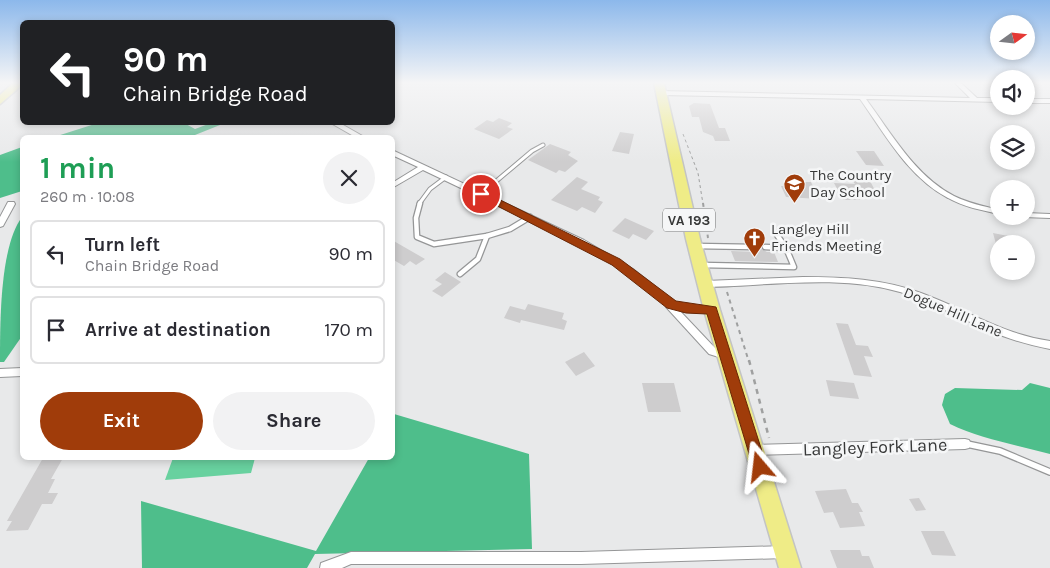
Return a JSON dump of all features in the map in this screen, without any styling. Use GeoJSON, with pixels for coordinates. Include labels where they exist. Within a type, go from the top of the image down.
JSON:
{"type":"FeatureCollection","features":[{"type":"Feature","properties":{"kind":"main road","name":"VA 193"},"geometry":{"type":"LineString","coordinates":[[665,110],[695,246],[712,310],[788,560]]}},
{"type":"Feature","properties":{"kind":"street"},"geometry":{"type":"LineString","coordinates":[[871,110],[926,182],[959,202],[990,210]]}},
{"type":"Feature","properties":{"kind":"street"},"geometry":{"type":"LineString","coordinates":[[338,125],[357,135]]}},
{"type":"Feature","properties":{"kind":"street"},"geometry":{"type":"LineString","coordinates":[[395,153],[530,217],[616,262],[666,301],[712,351],[725,355]]}},
{"type":"Feature","properties":{"kind":"street"},"geometry":{"type":"LineString","coordinates":[[395,184],[423,167]]}},
{"type":"Feature","properties":{"kind":"street"},"geometry":{"type":"LineString","coordinates":[[0,224],[12,204]]}},
{"type":"Feature","properties":{"kind":"street"},"geometry":{"type":"LineString","coordinates":[[1035,215],[1050,216]]}},
{"type":"Feature","properties":{"kind":"street","name":"Dogue Hill Lane"},"geometry":{"type":"LineString","coordinates":[[706,284],[821,281],[880,285],[917,294],[1000,332],[1050,344]]}},
{"type":"Feature","properties":{"kind":"street"},"geometry":{"type":"LineString","coordinates":[[666,301],[686,309],[712,310]]}},
{"type":"Feature","properties":{"kind":"street"},"geometry":{"type":"LineString","coordinates":[[0,372],[20,372]]}},
{"type":"Feature","properties":{"kind":"street","name":"Langley Fork Lane"},"geometry":{"type":"LineString","coordinates":[[755,450],[965,444]]}},
{"type":"Feature","properties":{"kind":"street"},"geometry":{"type":"LineString","coordinates":[[326,568],[351,558],[788,560]]}},
{"type":"Feature","properties":{"kind":"lane"},"geometry":{"type":"LineString","coordinates":[[481,194],[532,150],[544,145]]}},
{"type":"Feature","properties":{"kind":"lane"},"geometry":{"type":"LineString","coordinates":[[446,178],[434,184],[421,197],[415,221],[417,237],[434,244],[487,236],[510,229],[530,217]]}},
{"type":"Feature","properties":{"kind":"lane"},"geometry":{"type":"LineString","coordinates":[[700,265],[794,266],[786,248],[777,235]]}},
{"type":"Feature","properties":{"kind":"lane"},"geometry":{"type":"LineString","coordinates":[[460,274],[476,264],[482,256],[487,236]]}},
{"type":"Feature","properties":{"kind":"lane"},"geometry":{"type":"LineString","coordinates":[[695,246],[754,247]]}},
{"type":"Feature","properties":{"kind":"lane"},"geometry":{"type":"LineString","coordinates":[[765,247],[786,248]]}},
{"type":"Feature","properties":{"kind":"lane"},"geometry":{"type":"LineString","coordinates":[[965,444],[981,444],[994,448],[1031,466],[1050,472]]}},
{"type":"Feature","properties":{"kind":"green space"},"geometry":{"type":"Polygon","coordinates":[[[92,125],[188,125],[195,129],[206,125],[220,125],[195,135],[60,135],[92,125]]]}},
{"type":"Feature","properties":{"kind":"green space"},"geometry":{"type":"Polygon","coordinates":[[[20,148],[20,192],[0,198],[0,155],[20,148]]]}},
{"type":"Feature","properties":{"kind":"green space"},"geometry":{"type":"Polygon","coordinates":[[[20,221],[20,339],[4,362],[0,362],[1,306],[5,265],[15,230],[20,221]]]}},
{"type":"Feature","properties":{"kind":"green space"},"geometry":{"type":"Polygon","coordinates":[[[1030,383],[1050,388],[1050,454],[987,438],[950,424],[942,405],[945,394],[955,388],[1022,390],[1030,383]]]}},
{"type":"Feature","properties":{"kind":"green space"},"geometry":{"type":"Polygon","coordinates":[[[395,414],[529,454],[532,549],[315,554],[307,568],[142,568],[141,501],[316,551],[368,460],[395,460],[395,414]]]}},
{"type":"Feature","properties":{"kind":"green space"},"geometry":{"type":"Polygon","coordinates":[[[172,460],[254,460],[251,473],[165,480],[172,460]]]}},
{"type":"Feature","properties":{"kind":"building"},"geometry":{"type":"Polygon","coordinates":[[[690,110],[712,110],[719,128],[725,128],[730,141],[715,141],[713,136],[703,132],[699,117],[692,117],[690,110]]]}},
{"type":"Feature","properties":{"kind":"building"},"geometry":{"type":"Polygon","coordinates":[[[499,118],[512,123],[507,127],[513,129],[499,139],[474,129],[487,120],[493,122],[499,118]]]}},
{"type":"Feature","properties":{"kind":"building"},"geometry":{"type":"Polygon","coordinates":[[[620,132],[634,134],[629,154],[612,151],[620,132]]]}},
{"type":"Feature","properties":{"kind":"building"},"geometry":{"type":"Polygon","coordinates":[[[550,144],[571,152],[568,155],[578,161],[565,172],[559,170],[556,173],[528,160],[550,144]]]}},
{"type":"Feature","properties":{"kind":"building"},"geometry":{"type":"Polygon","coordinates":[[[856,151],[874,151],[884,166],[866,165],[856,151]]]}},
{"type":"Feature","properties":{"kind":"building"},"geometry":{"type":"Polygon","coordinates":[[[577,177],[588,182],[581,189],[600,197],[598,200],[603,202],[595,213],[582,207],[577,211],[551,200],[577,177]]]}},
{"type":"Feature","properties":{"kind":"building"},"geometry":{"type":"Polygon","coordinates":[[[853,181],[870,181],[878,196],[857,195],[860,200],[843,200],[834,183],[855,184],[853,181]]]}},
{"type":"Feature","properties":{"kind":"building"},"geometry":{"type":"Polygon","coordinates":[[[796,182],[811,182],[819,199],[786,197],[781,186],[798,186],[796,182]]]}},
{"type":"Feature","properties":{"kind":"building"},"geometry":{"type":"Polygon","coordinates":[[[625,218],[654,231],[646,240],[633,234],[629,239],[612,231],[625,218]]]}},
{"type":"Feature","properties":{"kind":"building"},"geometry":{"type":"Polygon","coordinates":[[[395,242],[425,259],[416,265],[410,261],[404,266],[395,261],[395,242]]]}},
{"type":"Feature","properties":{"kind":"building","name":"Langley Hill Friends Meeting"},"geometry":{"type":"Polygon","coordinates":[[[758,247],[767,252],[774,252],[778,262],[735,261],[731,251],[756,252],[758,247]]]}},
{"type":"Feature","properties":{"kind":"building"},"geometry":{"type":"Polygon","coordinates":[[[445,272],[461,282],[442,297],[432,291],[442,284],[435,280],[445,272]]]}},
{"type":"Feature","properties":{"kind":"building"},"geometry":{"type":"Polygon","coordinates":[[[528,304],[564,313],[562,319],[567,321],[564,330],[521,320],[520,323],[504,318],[510,306],[525,310],[528,304]]]}},
{"type":"Feature","properties":{"kind":"building"},"geometry":{"type":"Polygon","coordinates":[[[836,323],[848,324],[856,345],[868,346],[873,357],[864,356],[872,377],[854,375],[836,323]]]}},
{"type":"Feature","properties":{"kind":"building"},"geometry":{"type":"Polygon","coordinates":[[[584,352],[595,366],[576,376],[565,362],[584,352]]]}},
{"type":"Feature","properties":{"kind":"building"},"geometry":{"type":"Polygon","coordinates":[[[826,380],[854,383],[859,399],[830,396],[826,380]]]}},
{"type":"Feature","properties":{"kind":"building"},"geometry":{"type":"Polygon","coordinates":[[[642,383],[674,383],[681,412],[648,412],[642,383]]]}},
{"type":"Feature","properties":{"kind":"building"},"geometry":{"type":"Polygon","coordinates":[[[42,460],[62,460],[51,479],[55,479],[48,493],[58,493],[52,504],[42,504],[28,530],[6,531],[12,521],[7,521],[42,460]]]}},
{"type":"Feature","properties":{"kind":"building"},"geometry":{"type":"Polygon","coordinates":[[[846,489],[852,503],[858,503],[863,512],[859,512],[865,526],[840,528],[833,512],[824,513],[815,491],[846,489]]]}},
{"type":"Feature","properties":{"kind":"building"},"geometry":{"type":"Polygon","coordinates":[[[919,498],[926,510],[916,511],[909,499],[919,498]]]}},
{"type":"Feature","properties":{"kind":"building"},"geometry":{"type":"Polygon","coordinates":[[[921,531],[944,531],[956,556],[932,555],[921,531]]]}},
{"type":"Feature","properties":{"kind":"building"},"geometry":{"type":"Polygon","coordinates":[[[830,550],[860,550],[862,556],[869,556],[874,568],[837,568],[830,550]]]}},
{"type":"Feature","properties":{"kind":"place","name":"The Country Day School"},"geometry":{"type":"Point","coordinates":[794,203]}},
{"type":"Feature","properties":{"kind":"place","name":"Langley Hill Friends Meeting"},"geometry":{"type":"Point","coordinates":[755,257]}},
{"type":"Feature","properties":{"kind":"route"},"geometry":{"type":"LineString","coordinates":[[481,194],[581,242],[616,262],[672,305],[686,309],[712,310],[760,467]]}}]}
